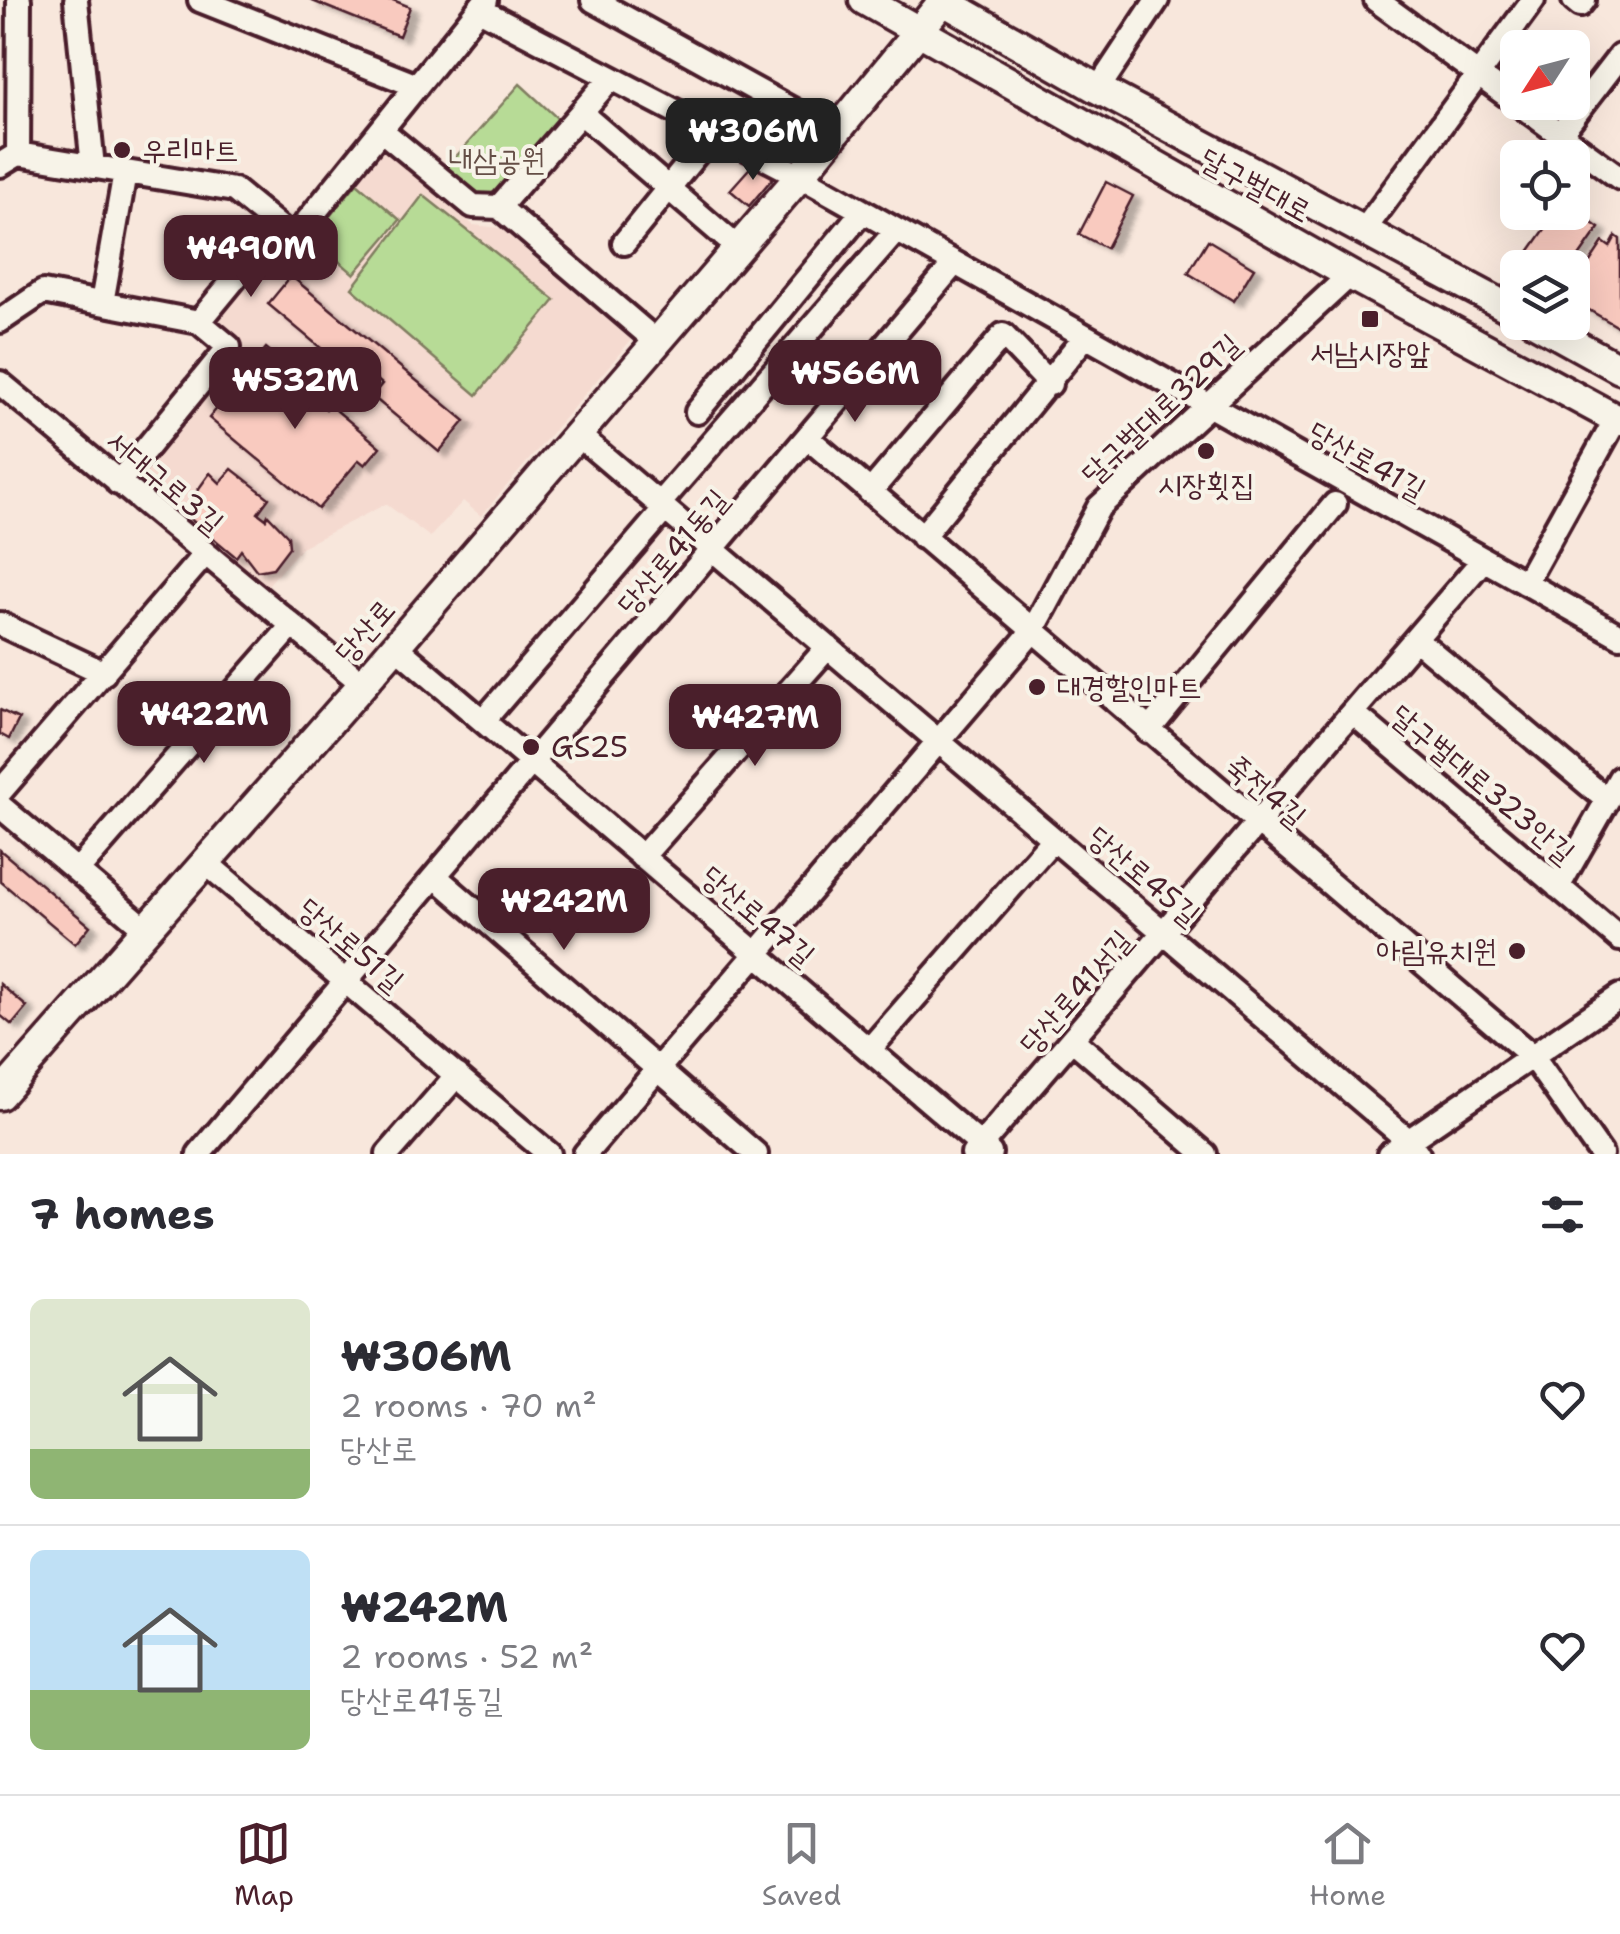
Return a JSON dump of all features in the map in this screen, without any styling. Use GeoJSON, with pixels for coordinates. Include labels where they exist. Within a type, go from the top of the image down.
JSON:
{"type":"FeatureCollection","features":[{"type":"Feature","properties":{"kind":"main road","name":"달구벌대로"},"geometry":{"type":"LineString","coordinates":[[864,0],[1350,275],[1618,420]]}},
{"type":"Feature","properties":{"kind":"main road","name":"달구벌대로"},"geometry":{"type":"LineString","coordinates":[[943,0],[1098,89],[1500,303]]}},
{"type":"Feature","properties":{"kind":"main road","name":"당산로"},"geometry":{"type":"LineString","coordinates":[[0,1095],[658,342],[943,0]]}},
{"type":"Feature","properties":{"kind":"main road"},"geometry":{"type":"LineString","coordinates":[[1568,340],[1620,369]]}},
{"type":"Feature","properties":{"kind":"street"},"geometry":{"type":"LineString","coordinates":[[19,0],[9,160],[92,167],[234,190],[285,232]]}},
{"type":"Feature","properties":{"kind":"street"},"geometry":{"type":"LineString","coordinates":[[76,0],[92,167]]}},
{"type":"Feature","properties":{"kind":"street"},"geometry":{"type":"LineString","coordinates":[[200,0],[417,86]]}},
{"type":"Feature","properties":{"kind":"street"},"geometry":{"type":"LineString","coordinates":[[593,0],[796,112]]}},
{"type":"Feature","properties":{"kind":"street"},"geometry":{"type":"LineString","coordinates":[[1098,89],[1157,0]]}},
{"type":"Feature","properties":{"kind":"street"},"geometry":{"type":"LineString","coordinates":[[1376,0],[1560,134],[1616,166]]}},
{"type":"Feature","properties":{"kind":"street"},"geometry":{"type":"LineString","coordinates":[[1365,229],[1532,0]]}},
{"type":"Feature","properties":{"kind":"street"},"geometry":{"type":"LineString","coordinates":[[1574,0],[1580,5],[1584,0]]}},
{"type":"Feature","properties":{"kind":"street"},"geometry":{"type":"LineString","coordinates":[[200,322],[381,130],[483,5],[610,79],[800,176]]}},
{"type":"Feature","properties":{"kind":"street"},"geometry":{"type":"LineString","coordinates":[[1560,134],[1620,56]]}},
{"type":"Feature","properties":{"kind":"street"},"geometry":{"type":"LineString","coordinates":[[499,207],[610,79]]}},
{"type":"Feature","properties":{"kind":"street"},"geometry":{"type":"LineString","coordinates":[[581,112],[738,248]]}},
{"type":"Feature","properties":{"kind":"street"},"geometry":{"type":"LineString","coordinates":[[381,130],[473,206],[499,207],[658,342]]}},
{"type":"Feature","properties":{"kind":"street"},"geometry":{"type":"LineString","coordinates":[[624,243],[714,132]]}},
{"type":"Feature","properties":{"kind":"street"},"geometry":{"type":"LineString","coordinates":[[102,304],[125,172]]}},
{"type":"Feature","properties":{"kind":"street","name":"당산로41길"},"geometry":{"type":"LineString","coordinates":[[800,176],[1620,636]]}},
{"type":"Feature","properties":{"kind":"street"},"geometry":{"type":"LineString","coordinates":[[697,412],[862,212]]}},
{"type":"Feature","properties":{"kind":"street"},"geometry":{"type":"LineString","coordinates":[[483,721],[896,231]]}},
{"type":"Feature","properties":{"kind":"street","name":"당산로41동길"},"geometry":{"type":"LineString","coordinates":[[199,1154],[809,440],[954,264]]}},
{"type":"Feature","properties":{"kind":"street","name":"달구벌대로329길"},"geometry":{"type":"LineString","coordinates":[[585,1154],[1032,632],[1099,508],[1350,275]]}},
{"type":"Feature","properties":{"kind":"street"},"geometry":{"type":"LineString","coordinates":[[0,321],[43,292],[200,322],[229,348],[118,482]]}},
{"type":"Feature","properties":{"kind":"street"},"geometry":{"type":"LineString","coordinates":[[870,492],[1003,335],[1050,384]]}},
{"type":"Feature","properties":{"kind":"street"},"geometry":{"type":"LineString","coordinates":[[922,537],[1084,338]]}},
{"type":"Feature","properties":{"kind":"street","name":"서대구로3길"},"geometry":{"type":"LineString","coordinates":[[0,383],[363,684]]}},
{"type":"Feature","properties":{"kind":"street"},"geometry":{"type":"LineString","coordinates":[[1525,583],[1618,420]]}},
{"type":"Feature","properties":{"kind":"street","name":"당산로45길"},"geometry":{"type":"LineString","coordinates":[[578,434],[1166,934],[1405,1150]]}},
{"type":"Feature","properties":{"kind":"street","name":"죽전4길"},"geometry":{"type":"LineString","coordinates":[[809,440],[1532,1056],[1601,1154]]}},
{"type":"Feature","properties":{"kind":"street","name":"당산로41길"},"geometry":{"type":"LineString","coordinates":[[1148,730],[1335,504]]}},
{"type":"Feature","properties":{"kind":"street"},"geometry":{"type":"LineString","coordinates":[[0,792],[206,554]]}},
{"type":"Feature","properties":{"kind":"street","name":"당산로41서길"},"geometry":{"type":"LineString","coordinates":[[981,1151],[1483,560]]}},
{"type":"Feature","properties":{"kind":"street"},"geometry":{"type":"LineString","coordinates":[[0,624],[104,673]]}},
{"type":"Feature","properties":{"kind":"street"},"geometry":{"type":"LineString","coordinates":[[78,871],[292,626]]}},
{"type":"Feature","properties":{"kind":"street"},"geometry":{"type":"LineString","coordinates":[[1416,639],[1607,800]]}},
{"type":"Feature","properties":{"kind":"street","name":"당산로47길"},"geometry":{"type":"LineString","coordinates":[[396,646],[870,1050],[981,1151]]}},
{"type":"Feature","properties":{"kind":"street"},"geometry":{"type":"LineString","coordinates":[[642,857],[828,648]]}},
{"type":"Feature","properties":{"kind":"street","name":"달구벌대로323안길"},"geometry":{"type":"LineString","coordinates":[[1354,713],[1620,940]]}},
{"type":"Feature","properties":{"kind":"street"},"geometry":{"type":"LineString","coordinates":[[1558,886],[1620,778]]}},
{"type":"Feature","properties":{"kind":"street"},"geometry":{"type":"LineString","coordinates":[[0,806],[146,928]]}},
{"type":"Feature","properties":{"kind":"street"},"geometry":{"type":"LineString","coordinates":[[870,1050],[1054,839]]}},
{"type":"Feature","properties":{"kind":"street","name":"당산로51길"},"geometry":{"type":"LineString","coordinates":[[205,862],[549,1154]]}},
{"type":"Feature","properties":{"kind":"street"},"geometry":{"type":"LineString","coordinates":[[436,877],[756,1154]]}},
{"type":"Feature","properties":{"kind":"street"},"geometry":{"type":"LineString","coordinates":[[1405,1150],[1620,996]]}},
{"type":"Feature","properties":{"kind":"street"},"geometry":{"type":"LineString","coordinates":[[1074,1041],[1205,1154]]}},
{"type":"Feature","properties":{"kind":"street"},"geometry":{"type":"LineString","coordinates":[[388,1154],[457,1075]]}},
{"type":"Feature","properties":{"kind":"shaded area"},"geometry":{"type":"Polygon","coordinates":[[[382,148],[473,225],[500,228],[631,340],[481,516],[463,501],[430,537],[386,504],[303,546],[268,585],[257,589],[136,487],[136,478],[244,343],[214,319],[280,241],[298,252],[382,148]]]}},
{"type":"Feature","properties":{"kind":"green space","name":"내삼공원"},"geometry":{"type":"Polygon","coordinates":[[[520,84],[568,128],[499,207],[438,177],[520,84]]]}},
{"type":"Feature","properties":{"kind":"green space"},"geometry":{"type":"Polygon","coordinates":[[[357,183],[400,220],[354,274],[312,238],[357,183]]]}},
{"type":"Feature","properties":{"kind":"green space"},"geometry":{"type":"Polygon","coordinates":[[[423,195],[555,300],[477,395],[352,288],[423,195]]]}},
{"type":"Feature","properties":{"kind":"building"},"geometry":{"type":"Polygon","coordinates":[[[310,0],[393,0],[410,7],[399,36],[310,0]]]}},
{"type":"Feature","properties":{"kind":"building"},"geometry":{"type":"Polygon","coordinates":[[[755,162],[776,174],[749,206],[730,190],[755,162]]]}},
{"type":"Feature","properties":{"kind":"building"},"geometry":{"type":"Polygon","coordinates":[[[1106,182],[1133,196],[1106,248],[1079,234],[1106,182]]]}},
{"type":"Feature","properties":{"kind":"building"},"geometry":{"type":"Polygon","coordinates":[[[1590,222],[1599,228],[1584,250],[1530,250],[1544,230],[1590,230],[1590,222]]]}},
{"type":"Feature","properties":{"kind":"building"},"geometry":{"type":"Polygon","coordinates":[[[1616,236],[1620,239],[1620,328],[1590,310],[1590,262],[1603,242],[1610,247],[1616,236]]]}},
{"type":"Feature","properties":{"kind":"building"},"geometry":{"type":"Polygon","coordinates":[[[1208,240],[1254,268],[1234,301],[1188,273],[1208,240]]]}},
{"type":"Feature","properties":{"kind":"building"},"geometry":{"type":"Polygon","coordinates":[[[291,276],[465,421],[439,452],[372,396],[382,384],[359,365],[352,374],[268,304],[291,276]]]}},
{"type":"Feature","properties":{"kind":"building"},"geometry":{"type":"Polygon","coordinates":[[[266,348],[316,390],[311,396],[326,409],[330,405],[380,447],[365,465],[359,460],[318,509],[209,418],[237,384],[267,410],[280,394],[250,368],[266,348]]]}},
{"type":"Feature","properties":{"kind":"building"},"geometry":{"type":"Polygon","coordinates":[[[232,469],[269,498],[258,513],[266,519],[268,515],[288,536],[289,547],[273,568],[257,571],[241,550],[236,557],[182,512],[210,473],[220,483],[232,469]]]}},
{"type":"Feature","properties":{"kind":"building"},"geometry":{"type":"Polygon","coordinates":[[[0,710],[19,719],[9,739],[0,734],[0,710]]]}},
{"type":"Feature","properties":{"kind":"building"},"geometry":{"type":"Polygon","coordinates":[[[0,850],[90,926],[75,944],[0,881],[0,850]]]}},
{"type":"Feature","properties":{"kind":"building"},"geometry":{"type":"Polygon","coordinates":[[[0,984],[27,1007],[12,1025],[0,1015],[0,984]]]}},
{"type":"Feature","properties":{"kind":"place","name":"우리마트"},"geometry":{"type":"Point","coordinates":[122,150]}},
{"type":"Feature","properties":{"kind":"place","name":"서남시장앞"},"geometry":{"type":"Point","coordinates":[1370,319]}},
{"type":"Feature","properties":{"kind":"place","name":"시장횟집"},"geometry":{"type":"Point","coordinates":[1206,451]}},
{"type":"Feature","properties":{"kind":"place","name":"대경할인마트"},"geometry":{"type":"Point","coordinates":[1037,687]}},
{"type":"Feature","properties":{"kind":"place","name":"GS25"},"geometry":{"type":"Point","coordinates":[531,747]}},
{"type":"Feature","properties":{"kind":"place","name":"아림유치원"},"geometry":{"type":"Point","coordinates":[1517,951]}}]}
